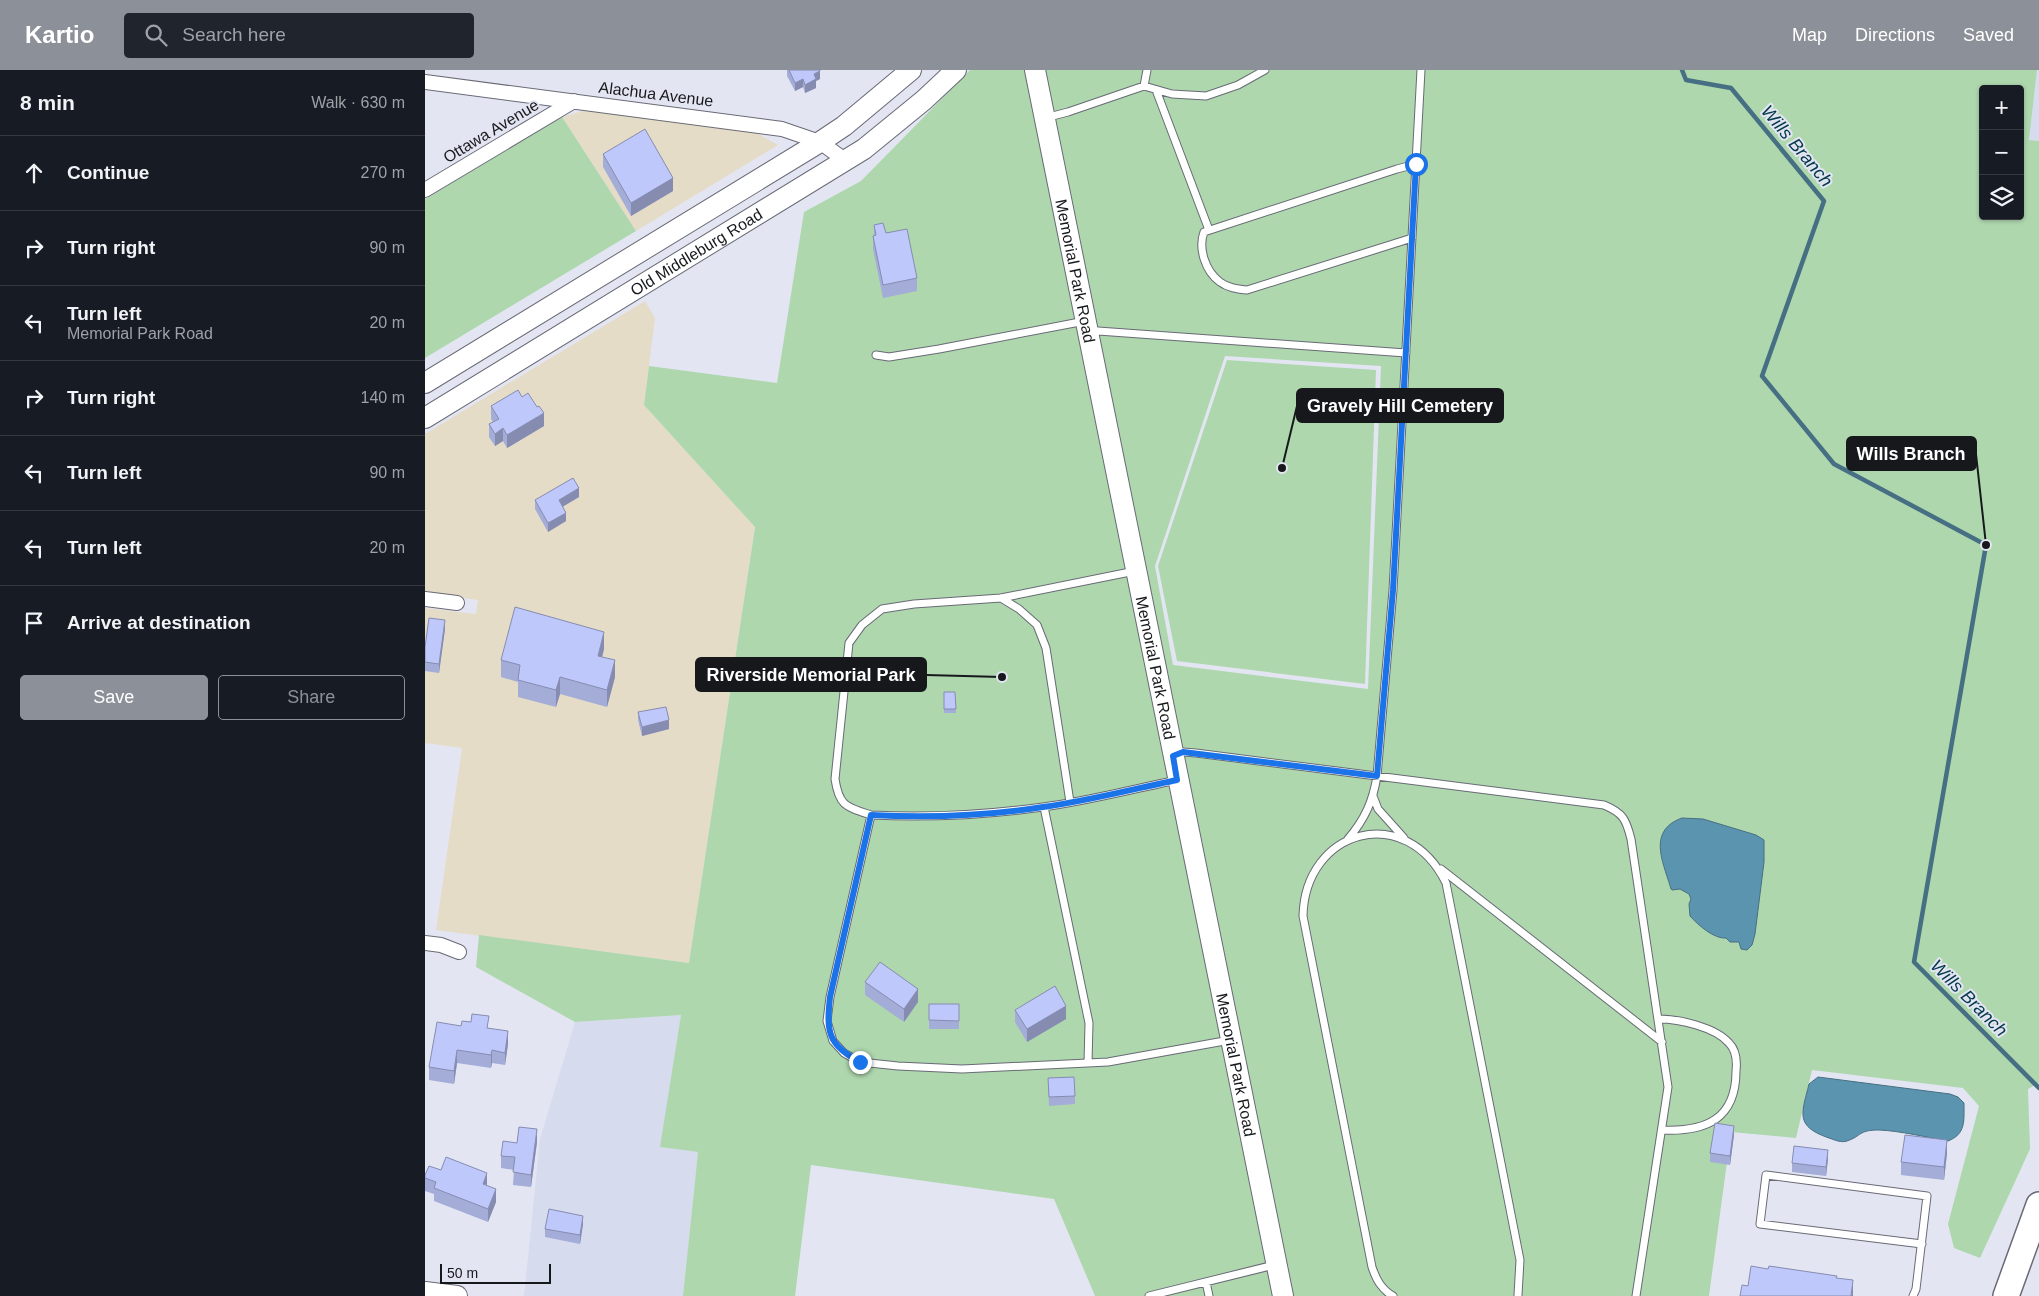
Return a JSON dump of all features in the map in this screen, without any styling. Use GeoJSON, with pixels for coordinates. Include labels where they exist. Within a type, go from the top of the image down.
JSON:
{"type":"FeatureCollection","features":[{"type":"Feature","properties":{"kind":"highway"},"geometry":{"type":"LineString","coordinates":[[2006,1296],[2039,1204]]}},
{"type":"Feature","properties":{"kind":"street","name":"Old Middleburg Road"},"geometry":{"type":"LineString","coordinates":[[425,383],[820,142],[844,126],[911,70]]}},
{"type":"Feature","properties":{"kind":"street","name":"Old Middleburg Road"},"geometry":{"type":"LineString","coordinates":[[425,418],[846,161],[864,149],[956,70]]}},
{"type":"Feature","properties":{"kind":"street","name":"Memorial Park Road"},"geometry":{"type":"LineString","coordinates":[[1035,70],[1177,780],[1283,1296]]}},
{"type":"Feature","properties":{"kind":"street","name":"Alachua Avenue"},"geometry":{"type":"LineString","coordinates":[[425,82],[782,129],[820,142],[846,161]]}},
{"type":"Feature","properties":{"kind":"street","name":"Ottawa Avenue"},"geometry":{"type":"LineString","coordinates":[[425,190],[574,101]]}},
{"type":"Feature","properties":{"kind":"street"},"geometry":{"type":"LineString","coordinates":[[572,293],[588,318]]}},
{"type":"Feature","properties":{"kind":"street"},"geometry":{"type":"LineString","coordinates":[[425,599],[457,603]]}},
{"type":"Feature","properties":{"kind":"street"},"geometry":{"type":"LineString","coordinates":[[425,943],[459,952]]}},
{"type":"Feature","properties":{"kind":"street"},"geometry":{"type":"LineString","coordinates":[[425,1292],[457,1296]]}},
{"type":"Feature","properties":{"kind":"lane"},"geometry":{"type":"LineString","coordinates":[[1144,86],[1147,70]]}},
{"type":"Feature","properties":{"kind":"lane"},"geometry":{"type":"LineString","coordinates":[[1045,118],[1144,86],[1172,94],[1206,96],[1238,85],[1265,70]]}},
{"type":"Feature","properties":{"kind":"lane"},"geometry":{"type":"LineString","coordinates":[[1344,843],[1367,814],[1377,776],[1393,590],[1421,70]]}},
{"type":"Feature","properties":{"kind":"lane"},"geometry":{"type":"LineString","coordinates":[[1156,90],[1209,230]]}},
{"type":"Feature","properties":{"kind":"lane"},"geometry":{"type":"LineString","coordinates":[[1412,238],[1247,290],[1231,287],[1219,282],[1210,270],[1202,251],[1201,241],[1205,232],[1209,230],[1416,164]]}},
{"type":"Feature","properties":{"kind":"lane"},"geometry":{"type":"LineString","coordinates":[[876,356],[889,357],[1087,327],[1098,331],[1406,353]]}},
{"type":"Feature","properties":{"kind":"lane"},"geometry":{"type":"LineString","coordinates":[[1135,571],[1001,598],[914,604],[882,609],[862,625],[849,643],[835,779],[837,794],[845,805],[871,815],[918,817],[982,814],[1044,807],[1177,780]]}},
{"type":"Feature","properties":{"kind":"lane"},"geometry":{"type":"LineString","coordinates":[[1001,598],[1019,609],[1037,625],[1046,648],[1070,802]]}},
{"type":"Feature","properties":{"kind":"lane"},"geometry":{"type":"LineString","coordinates":[[1173,756],[1183,752],[1196,753],[1605,805],[1619,812],[1627,823],[1631,839],[1668,1087],[1637,1296]]}},
{"type":"Feature","properties":{"kind":"lane"},"geometry":{"type":"LineString","coordinates":[[1373,796],[1378,809],[1405,839],[1428,856],[1438,868],[1446,883],[1520,1260],[1520,1296],[1509,1296]]}},
{"type":"Feature","properties":{"kind":"lane"},"geometry":{"type":"LineString","coordinates":[[1044,807],[1089,1024],[1088,1063]]}},
{"type":"Feature","properties":{"kind":"lane"},"geometry":{"type":"LineString","coordinates":[[871,815],[830,997],[827,1021],[833,1041],[844,1053],[860,1062],[962,1069],[1108,1062],[1230,1040]]}},
{"type":"Feature","properties":{"kind":"lane"},"geometry":{"type":"LineString","coordinates":[[1393,1296],[1381,1287],[1372,1266],[1303,916],[1303,902],[1312,874],[1323,859],[1352,838],[1371,834],[1388,834],[1405,839]]}},
{"type":"Feature","properties":{"kind":"lane"},"geometry":{"type":"LineString","coordinates":[[1438,868],[1662,1042]]}},
{"type":"Feature","properties":{"kind":"lane"},"geometry":{"type":"LineString","coordinates":[[1659,1019],[1673,1019],[1717,1032],[1731,1044],[1737,1059],[1736,1082],[1730,1105],[1723,1115],[1705,1126],[1684,1131],[1663,1130]]}},
{"type":"Feature","properties":{"kind":"lane"},"geometry":{"type":"LineString","coordinates":[[1913,1296],[1917,1289],[1922,1244],[1927,1196],[1766,1175],[1760,1224],[1922,1244]]}},
{"type":"Feature","properties":{"kind":"lane"},"geometry":{"type":"LineString","coordinates":[[1149,1296],[1276,1264]]}},
{"type":"Feature","properties":{"kind":"lane"},"geometry":{"type":"LineString","coordinates":[[1206,1282],[1209,1296]]}},
{"type":"Feature","properties":{"kind":"shaded area"},"geometry":{"type":"Polygon","coordinates":[[[2037,70],[2039,70],[2039,141],[2029,140],[2037,70]]]}},
{"type":"Feature","properties":{"kind":"shaded area"},"geometry":{"type":"Polygon","coordinates":[[[586,110],[755,132],[778,145],[636,231],[562,117],[586,110]]]}},
{"type":"Feature","properties":{"kind":"shaded area"},"geometry":{"type":"Polygon","coordinates":[[[645,301],[655,318],[644,405],[755,526],[689,963],[436,930],[462,748],[425,743],[425,608],[476,614],[478,600],[425,593],[425,434],[645,301]]]}},
{"type":"Feature","properties":{"kind":"shaded area"},"geometry":{"type":"Polygon","coordinates":[[[681,1015],[661,1147],[698,1152],[683,1296],[524,1296],[540,1139],[575,1022],[681,1015]]]}},
{"type":"Feature","properties":{"kind":"green space"},"geometry":{"type":"Polygon","coordinates":[[[970,70],[2037,70],[2029,140],[2039,141],[2039,1083],[2028,1089],[2030,1149],[1980,1258],[1954,1248],[1948,1224],[1979,1106],[1963,1088],[1812,1070],[1796,1138],[1731,1132],[1709,1296],[1095,1296],[1054,1199],[811,1165],[795,1296],[683,1296],[698,1152],[660,1147],[681,1015],[575,1022],[476,967],[479,935],[689,963],[755,527],[644,405],[649,366],[777,383],[804,212],[861,181],[970,70]],[[1225,356],[1155,566],[1173,665],[1368,689],[1381,366],[1225,356]]]}},
{"type":"Feature","properties":{"kind":"green space"},"geometry":{"type":"Polygon","coordinates":[[[562,117],[636,231],[425,358],[425,199],[562,117]]]}},
{"type":"Feature","properties":{"kind":"green space"},"geometry":{"type":"Polygon","coordinates":[[[1227,360],[1376,370],[1365,684],[1177,661],[1158,566],[1227,360]]]}},
{"type":"Feature","properties":{"kind":"water"},"geometry":{"type":"Polygon","coordinates":[[[1682,818],[1703,819],[1756,835],[1764,840],[1764,862],[1755,934],[1752,945],[1747,950],[1741,949],[1739,942],[1730,942],[1726,938],[1711,934],[1702,927],[1690,916],[1689,904],[1691,899],[1689,894],[1680,889],[1671,889],[1662,859],[1661,840],[1664,831],[1671,824],[1682,818]]]}},
{"type":"Feature","properties":{"kind":"water"},"geometry":{"type":"Polygon","coordinates":[[[1818,1077],[1950,1094],[1958,1097],[1964,1103],[1963,1126],[1958,1135],[1948,1141],[1879,1130],[1864,1132],[1845,1142],[1834,1140],[1810,1129],[1803,1117],[1804,1103],[1809,1084],[1818,1077]]]}},
{"type":"Feature","properties":{"kind":"building"},"geometry":{"type":"Polygon","coordinates":[[[789,70],[820,71],[814,74],[816,79],[805,85],[803,79],[795,83],[789,70]]]}},
{"type":"Feature","properties":{"kind":"building"},"geometry":{"type":"Polygon","coordinates":[[[645,129],[673,178],[631,203],[603,154],[645,129]]]}},
{"type":"Feature","properties":{"kind":"building"},"geometry":{"type":"Polygon","coordinates":[[[883,223],[886,233],[907,229],[917,278],[883,285],[873,236],[876,235],[874,225],[883,223]]]}},
{"type":"Feature","properties":{"kind":"building"},"geometry":{"type":"Polygon","coordinates":[[[518,390],[522,397],[528,393],[537,407],[539,406],[544,413],[507,435],[503,428],[495,434],[489,424],[499,419],[491,406],[518,390]]]}},
{"type":"Feature","properties":{"kind":"building"},"geometry":{"type":"Polygon","coordinates":[[[573,478],[579,488],[559,500],[566,513],[548,523],[535,500],[573,478]]]}},
{"type":"Feature","properties":{"kind":"building"},"geometry":{"type":"Polygon","coordinates":[[[515,607],[604,632],[598,656],[615,660],[607,690],[560,677],[556,690],[518,680],[520,665],[501,660],[515,607]]]}},
{"type":"Feature","properties":{"kind":"building"},"geometry":{"type":"Polygon","coordinates":[[[429,618],[445,620],[439,664],[425,662],[429,618]]]}},
{"type":"Feature","properties":{"kind":"building"},"geometry":{"type":"Polygon","coordinates":[[[944,692],[955,692],[956,709],[944,709],[944,692]]]}},
{"type":"Feature","properties":{"kind":"building"},"geometry":{"type":"Polygon","coordinates":[[[666,707],[669,720],[642,727],[638,712],[666,707]]]}},
{"type":"Feature","properties":{"kind":"building"},"geometry":{"type":"Polygon","coordinates":[[[880,962],[918,989],[904,1009],[865,982],[880,962]]]}},
{"type":"Feature","properties":{"kind":"building"},"geometry":{"type":"Polygon","coordinates":[[[1055,986],[1066,1006],[1027,1029],[1015,1010],[1055,986]]]}},
{"type":"Feature","properties":{"kind":"building"},"geometry":{"type":"Polygon","coordinates":[[[929,1004],[959,1004],[959,1021],[929,1020],[929,1004]]]}},
{"type":"Feature","properties":{"kind":"building"},"geometry":{"type":"Polygon","coordinates":[[[472,1014],[489,1016],[487,1028],[508,1031],[505,1053],[492,1050],[491,1055],[457,1050],[454,1071],[429,1067],[437,1022],[461,1026],[462,1021],[471,1022],[472,1014]]]}},
{"type":"Feature","properties":{"kind":"building"},"geometry":{"type":"Polygon","coordinates":[[[1074,1077],[1075,1096],[1049,1097],[1048,1078],[1074,1077]]]}},
{"type":"Feature","properties":{"kind":"building"},"geometry":{"type":"Polygon","coordinates":[[[1715,1123],[1734,1126],[1730,1156],[1710,1153],[1715,1123]]]}},
{"type":"Feature","properties":{"kind":"building"},"geometry":{"type":"Polygon","coordinates":[[[519,1127],[537,1129],[531,1175],[513,1172],[515,1157],[501,1156],[503,1141],[517,1143],[519,1127]]]}},
{"type":"Feature","properties":{"kind":"building"},"geometry":{"type":"Polygon","coordinates":[[[1905,1135],[1947,1140],[1944,1167],[1901,1162],[1905,1135]]]}},
{"type":"Feature","properties":{"kind":"building"},"geometry":{"type":"Polygon","coordinates":[[[1794,1146],[1828,1150],[1826,1167],[1792,1163],[1794,1146]]]}},
{"type":"Feature","properties":{"kind":"building"},"geometry":{"type":"Polygon","coordinates":[[[446,1157],[487,1173],[483,1184],[496,1189],[488,1209],[434,1188],[436,1182],[425,1178],[429,1166],[441,1170],[446,1157]]]}},
{"type":"Feature","properties":{"kind":"building"},"geometry":{"type":"Polygon","coordinates":[[[549,1209],[583,1216],[580,1235],[545,1229],[549,1209]]]}},
{"type":"Feature","properties":{"kind":"building"},"geometry":{"type":"Polygon","coordinates":[[[1751,1266],[1768,1269],[1769,1266],[1853,1280],[1851,1296],[1740,1296],[1742,1285],[1748,1286],[1751,1266]]]}},
{"type":"Feature","properties":{"kind":"waterway","name":"Wills Branch"},"geometry":{"type":"LineString","coordinates":[[1682,70],[1686,80],[1731,88],[1824,201],[1762,376],[1834,464],[1986,545],[1914,962],[2039,1088]]}},
{"type":"Feature","properties":{"kind":"place","name":"Gravely Hill Cemetery"},"geometry":{"type":"Point","coordinates":[1282,468]}},
{"type":"Feature","properties":{"kind":"place","name":"Wills Branch"},"geometry":{"type":"Point","coordinates":[1986,545]}},
{"type":"Feature","properties":{"kind":"place","name":"Riverside Memorial Park"},"geometry":{"type":"Point","coordinates":[1002,677]}},
{"type":"Feature","properties":{"kind":"route"},"geometry":{"type":"LineString","coordinates":[[860,1062],[844,1053],[833,1041],[827,1021],[830,997],[871,815],[918,817],[982,814],[1044,807],[1177,780],[1173,756],[1183,752],[1377,776],[1393,590],[1416,164]]}}]}
